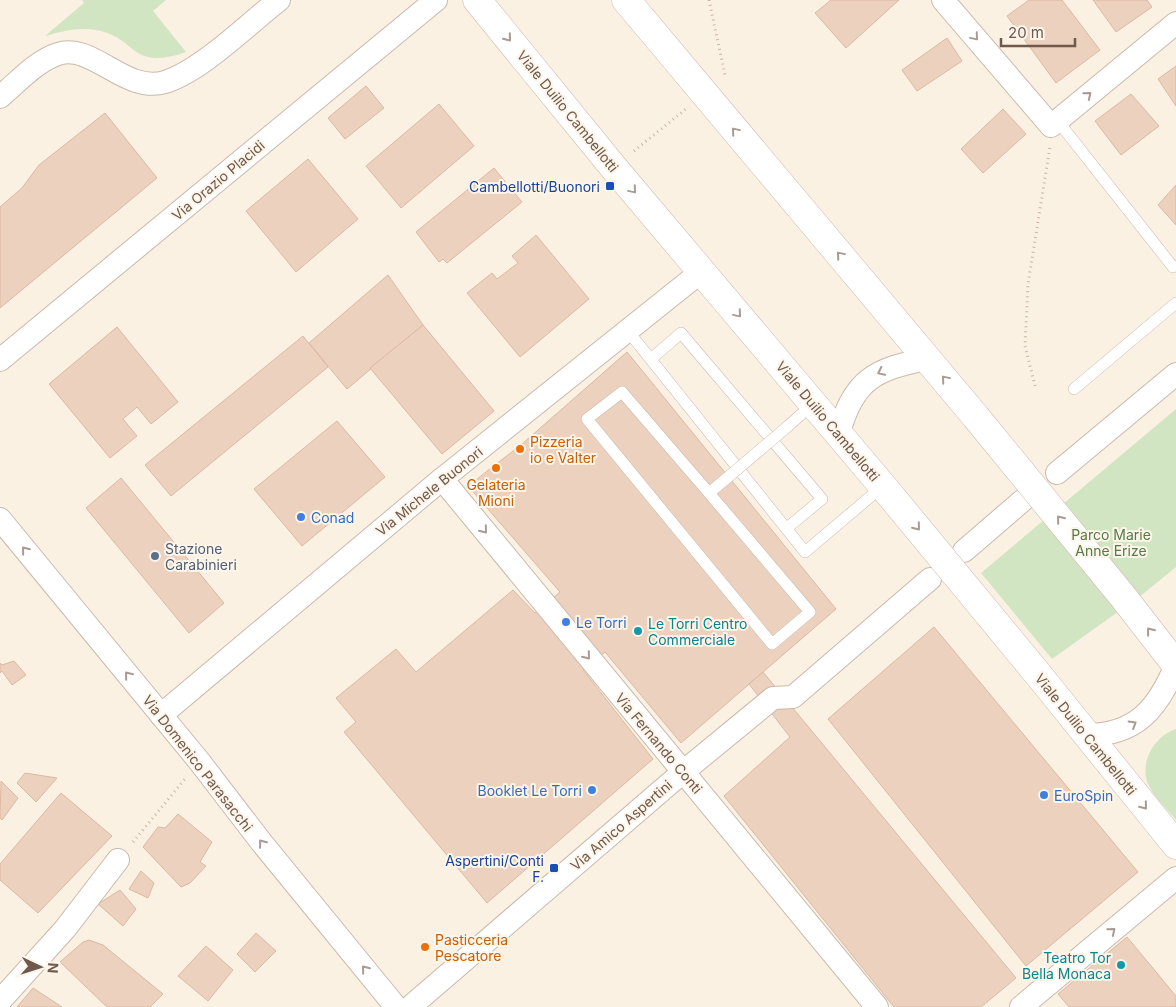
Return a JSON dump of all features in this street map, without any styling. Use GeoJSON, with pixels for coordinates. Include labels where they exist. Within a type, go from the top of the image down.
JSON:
{"type":"FeatureCollection","features":[{"type":"Feature","properties":{"kind":"main road","name":"Viale Duilio Cambellotti"},"geometry":{"type":"LineString","coordinates":[[477,0],[839,433],[1176,845]]}},
{"type":"Feature","properties":{"kind":"main road"},"geometry":{"type":"LineString","coordinates":[[626,0],[976,417],[1124,598],[1176,665]]}},
{"type":"Feature","properties":{"kind":"street"},"geometry":{"type":"LineString","coordinates":[[0,97],[38,65],[59,53],[81,54],[138,83],[164,82],[195,67],[279,0]]}},
{"type":"Feature","properties":{"kind":"street","name":"Via Orazio Placidi"},"geometry":{"type":"LineString","coordinates":[[0,360],[436,0]]}},
{"type":"Feature","properties":{"kind":"street"},"geometry":{"type":"LineString","coordinates":[[944,0],[1054,123],[1176,23]]}},
{"type":"Feature","properties":{"kind":"street","name":"Via Michele Buonori"},"geometry":{"type":"LineString","coordinates":[[161,715],[442,479],[702,271]]}},
{"type":"Feature","properties":{"kind":"street"},"geometry":{"type":"LineString","coordinates":[[839,433],[850,402],[869,378],[894,366],[928,359]]}},
{"type":"Feature","properties":{"kind":"street"},"geometry":{"type":"LineString","coordinates":[[1056,473],[1176,374]]}},
{"type":"Feature","properties":{"kind":"street","name":"Via Fernando Conti"},"geometry":{"type":"LineString","coordinates":[[442,479],[877,1007]]}},
{"type":"Feature","properties":{"kind":"street"},"geometry":{"type":"LineString","coordinates":[[964,551],[1022,501]]}},
{"type":"Feature","properties":{"kind":"street","name":"Via Domenico Parasacchi"},"geometry":{"type":"LineString","coordinates":[[0,519],[199,761],[262,844],[396,1007]]}},
{"type":"Feature","properties":{"kind":"street","name":"Via Amico Aspertini"},"geometry":{"type":"LineString","coordinates":[[410,1007],[683,772],[773,698],[792,697],[930,579]]}},
{"type":"Feature","properties":{"kind":"street"},"geometry":{"type":"LineString","coordinates":[[1086,735],[1108,734],[1122,730],[1141,719],[1158,701],[1176,665]]}},
{"type":"Feature","properties":{"kind":"street"},"geometry":{"type":"LineString","coordinates":[[0,1001],[65,929],[118,860]]}},
{"type":"Feature","properties":{"kind":"street"},"geometry":{"type":"LineString","coordinates":[[1021,1007],[1176,878]]}},
{"type":"Feature","properties":{"kind":"lane"},"geometry":{"type":"LineString","coordinates":[[1054,123],[1173,266]]}},
{"type":"Feature","properties":{"kind":"lane"},"geometry":{"type":"LineString","coordinates":[[1074,389],[1176,303]]}},
{"type":"Feature","properties":{"kind":"lane"},"geometry":{"type":"LineString","coordinates":[[628,330],[805,552],[884,488]]}},
{"type":"Feature","properties":{"kind":"lane"},"geometry":{"type":"LineString","coordinates":[[651,359],[681,333],[822,499],[787,528]]}},
{"type":"Feature","properties":{"kind":"lane"},"geometry":{"type":"LineString","coordinates":[[622,392],[710,493],[810,612],[772,644],[587,419],[622,392]]}},
{"type":"Feature","properties":{"kind":"lane"},"geometry":{"type":"LineString","coordinates":[[710,493],[814,404]]}},
{"type":"Feature","properties":{"kind":"path"},"geometry":{"type":"LineString","coordinates":[[709,0],[725,75],[719,80]]}},
{"type":"Feature","properties":{"kind":"path"},"geometry":{"type":"LineString","coordinates":[[634,152],[687,108]]}},
{"type":"Feature","properties":{"kind":"path"},"geometry":{"type":"LineString","coordinates":[[1035,386],[1025,346],[1028,284],[1050,159],[1054,123]]}},
{"type":"Feature","properties":{"kind":"path"},"geometry":{"type":"LineString","coordinates":[[118,860],[199,761]]}},
{"type":"Feature","properties":{"kind":"green space"},"geometry":{"type":"Polygon","coordinates":[[[82,0],[166,0],[153,11],[186,52],[168,57],[144,56],[122,40],[98,30],[80,29],[45,36],[84,3],[82,0]]]}},
{"type":"Feature","properties":{"kind":"green space","name":"Parco Marie Anne Erize"},"geometry":{"type":"Polygon","coordinates":[[[1176,409],[1176,567],[1143,594],[1052,659],[981,573],[1176,409]]]}},
{"type":"Feature","properties":{"kind":"green space"},"geometry":{"type":"Polygon","coordinates":[[[1176,729],[1176,820],[1149,786],[1145,769],[1150,752],[1155,744],[1176,729]]]}},
{"type":"Feature","properties":{"kind":"building"},"geometry":{"type":"Polygon","coordinates":[[[831,0],[899,0],[846,48],[815,13],[831,0]]]}},
{"type":"Feature","properties":{"kind":"building"},"geometry":{"type":"Polygon","coordinates":[[[1029,0],[1062,0],[1100,50],[1056,83],[1007,16],[1029,0]]]}},
{"type":"Feature","properties":{"kind":"building"},"geometry":{"type":"Polygon","coordinates":[[[1093,0],[1147,0],[1152,7],[1116,32],[1093,0]]]}},
{"type":"Feature","properties":{"kind":"building"},"geometry":{"type":"Polygon","coordinates":[[[947,38],[962,61],[917,91],[902,70],[947,38]]]}},
{"type":"Feature","properties":{"kind":"building"},"geometry":{"type":"Polygon","coordinates":[[[1176,66],[1176,106],[1158,79],[1176,66]]]}},
{"type":"Feature","properties":{"kind":"building"},"geometry":{"type":"Polygon","coordinates":[[[366,86],[384,108],[345,139],[328,118],[366,86]]]}},
{"type":"Feature","properties":{"kind":"building"},"geometry":{"type":"Polygon","coordinates":[[[1131,94],[1159,126],[1121,155],[1095,121],[1131,94]]]}},
{"type":"Feature","properties":{"kind":"building"},"geometry":{"type":"Polygon","coordinates":[[[439,104],[474,146],[401,208],[366,166],[439,104]]]}},
{"type":"Feature","properties":{"kind":"building"},"geometry":{"type":"Polygon","coordinates":[[[1003,109],[1026,134],[983,173],[961,149],[1003,109]]]}},
{"type":"Feature","properties":{"kind":"building"},"geometry":{"type":"Polygon","coordinates":[[[105,113],[157,178],[0,308],[0,207],[22,188],[39,165],[105,113]]]}},
{"type":"Feature","properties":{"kind":"building"},"geometry":{"type":"Polygon","coordinates":[[[308,159],[358,219],[296,272],[246,211],[308,159]]]}},
{"type":"Feature","properties":{"kind":"building"},"geometry":{"type":"Polygon","coordinates":[[[494,168],[522,202],[447,263],[443,259],[439,262],[416,232],[494,168]]]}},
{"type":"Feature","properties":{"kind":"building"},"geometry":{"type":"Polygon","coordinates":[[[1176,185],[1176,225],[1158,205],[1176,185]]]}},
{"type":"Feature","properties":{"kind":"building"},"geometry":{"type":"Polygon","coordinates":[[[536,235],[589,299],[520,357],[467,293],[492,273],[497,279],[518,263],[512,256],[536,235]]]}},
{"type":"Feature","properties":{"kind":"building"},"geometry":{"type":"Polygon","coordinates":[[[388,275],[423,325],[347,389],[309,343],[388,275]]]}},
{"type":"Feature","properties":{"kind":"building"},"geometry":{"type":"Polygon","coordinates":[[[423,325],[494,411],[442,454],[370,368],[423,325]]]}},
{"type":"Feature","properties":{"kind":"building"},"geometry":{"type":"Polygon","coordinates":[[[117,327],[178,402],[151,424],[137,407],[123,419],[137,436],[110,458],[49,384],[117,327]]]}},
{"type":"Feature","properties":{"kind":"building"},"geometry":{"type":"Polygon","coordinates":[[[303,336],[328,367],[171,496],[145,465],[303,336]]]}},
{"type":"Feature","properties":{"kind":"building","name":"Le Torri Centro Commerciale"},"geometry":{"type":"Polygon","coordinates":[[[627,352],[836,609],[681,743],[605,652],[583,670],[653,759],[487,903],[344,732],[356,722],[336,698],[396,649],[416,672],[513,590],[535,613],[560,592],[468,486],[522,444],[627,352]]]}},
{"type":"Feature","properties":{"kind":"building"},"geometry":{"type":"Polygon","coordinates":[[[337,421],[385,477],[302,546],[254,489],[337,421]]]}},
{"type":"Feature","properties":{"kind":"building","name":"Stazione Carabinieri"},"geometry":{"type":"Polygon","coordinates":[[[121,478],[224,603],[189,633],[86,508],[121,478]]]}},
{"type":"Feature","properties":{"kind":"building"},"geometry":{"type":"Polygon","coordinates":[[[934,627],[1138,872],[1026,966],[828,719],[934,627]]]}},
{"type":"Feature","properties":{"kind":"building"},"geometry":{"type":"Polygon","coordinates":[[[14,661],[26,675],[12,685],[2,671],[0,673],[0,663],[2,665],[14,661]]]}},
{"type":"Feature","properties":{"kind":"building"},"geometry":{"type":"Polygon","coordinates":[[[763,672],[1016,978],[981,1007],[894,1007],[724,796],[790,737],[749,684],[763,672]]]}},
{"type":"Feature","properties":{"kind":"building"},"geometry":{"type":"Polygon","coordinates":[[[25,773],[57,778],[36,802],[17,783],[25,773]]]}},
{"type":"Feature","properties":{"kind":"building"},"geometry":{"type":"Polygon","coordinates":[[[1,781],[18,798],[2,820],[0,818],[1,781]]]}},
{"type":"Feature","properties":{"kind":"building"},"geometry":{"type":"Polygon","coordinates":[[[61,793],[112,836],[38,913],[0,880],[0,864],[61,793]]]}},
{"type":"Feature","properties":{"kind":"building"},"geometry":{"type":"Polygon","coordinates":[[[178,814],[212,842],[200,862],[206,866],[190,883],[181,887],[143,847],[158,827],[165,828],[178,814]]]}},
{"type":"Feature","properties":{"kind":"building"},"geometry":{"type":"Polygon","coordinates":[[[141,871],[154,883],[148,898],[129,889],[141,871]]]}},
{"type":"Feature","properties":{"kind":"building"},"geometry":{"type":"Polygon","coordinates":[[[120,890],[136,909],[123,926],[98,904],[120,890]]]}},
{"type":"Feature","properties":{"kind":"building"},"geometry":{"type":"Polygon","coordinates":[[[256,933],[276,951],[255,972],[237,954],[256,933]]]}},
{"type":"Feature","properties":{"kind":"building","name":"Teatro Tor Bella Monaca"},"geometry":{"type":"Polygon","coordinates":[[[1127,937],[1176,996],[1176,1007],[1069,1007],[1058,994],[1127,937]]]}},
{"type":"Feature","properties":{"kind":"building"},"geometry":{"type":"Polygon","coordinates":[[[89,940],[103,945],[163,994],[150,1007],[107,1007],[60,962],[83,942],[89,940]]]}},
{"type":"Feature","properties":{"kind":"building"},"geometry":{"type":"Polygon","coordinates":[[[206,946],[233,970],[208,1001],[178,976],[206,946]]]}},
{"type":"Feature","properties":{"kind":"building"},"geometry":{"type":"Polygon","coordinates":[[[33,988],[62,1007],[17,1007],[33,988]]]}},
{"type":"Feature","properties":{"kind":"place","name":"Cambellotti/Buonori"},"geometry":{"type":"Point","coordinates":[610,186]}},
{"type":"Feature","properties":{"kind":"place","name":"Pizzeria io e Valter"},"geometry":{"type":"Point","coordinates":[520,449]}},
{"type":"Feature","properties":{"kind":"place","name":"Gelateria Mioni"},"geometry":{"type":"Point","coordinates":[496,468]}},
{"type":"Feature","properties":{"kind":"place","name":"Conad"},"geometry":{"type":"Point","coordinates":[301,517]}},
{"type":"Feature","properties":{"kind":"place","name":"Stazione Carabinieri"},"geometry":{"type":"Point","coordinates":[155,556]}},
{"type":"Feature","properties":{"kind":"place","name":"Le Torri"},"geometry":{"type":"Point","coordinates":[566,622]}},
{"type":"Feature","properties":{"kind":"place","name":"Le Torri Centro Commerciale"},"geometry":{"type":"Point","coordinates":[638,631]}},
{"type":"Feature","properties":{"kind":"place","name":"Booklet Le Torri"},"geometry":{"type":"Point","coordinates":[592,790]}},
{"type":"Feature","properties":{"kind":"place","name":"EuroSpin"},"geometry":{"type":"Point","coordinates":[1044,795]}},
{"type":"Feature","properties":{"kind":"place","name":"Aspertini/Conti F."},"geometry":{"type":"Point","coordinates":[554,868]}},
{"type":"Feature","properties":{"kind":"place","name":"Pasticceria Pescatore"},"geometry":{"type":"Point","coordinates":[425,947]}},
{"type":"Feature","properties":{"kind":"place","name":"Teatro Tor Bella Monaca"},"geometry":{"type":"Point","coordinates":[1121,965]}}]}
